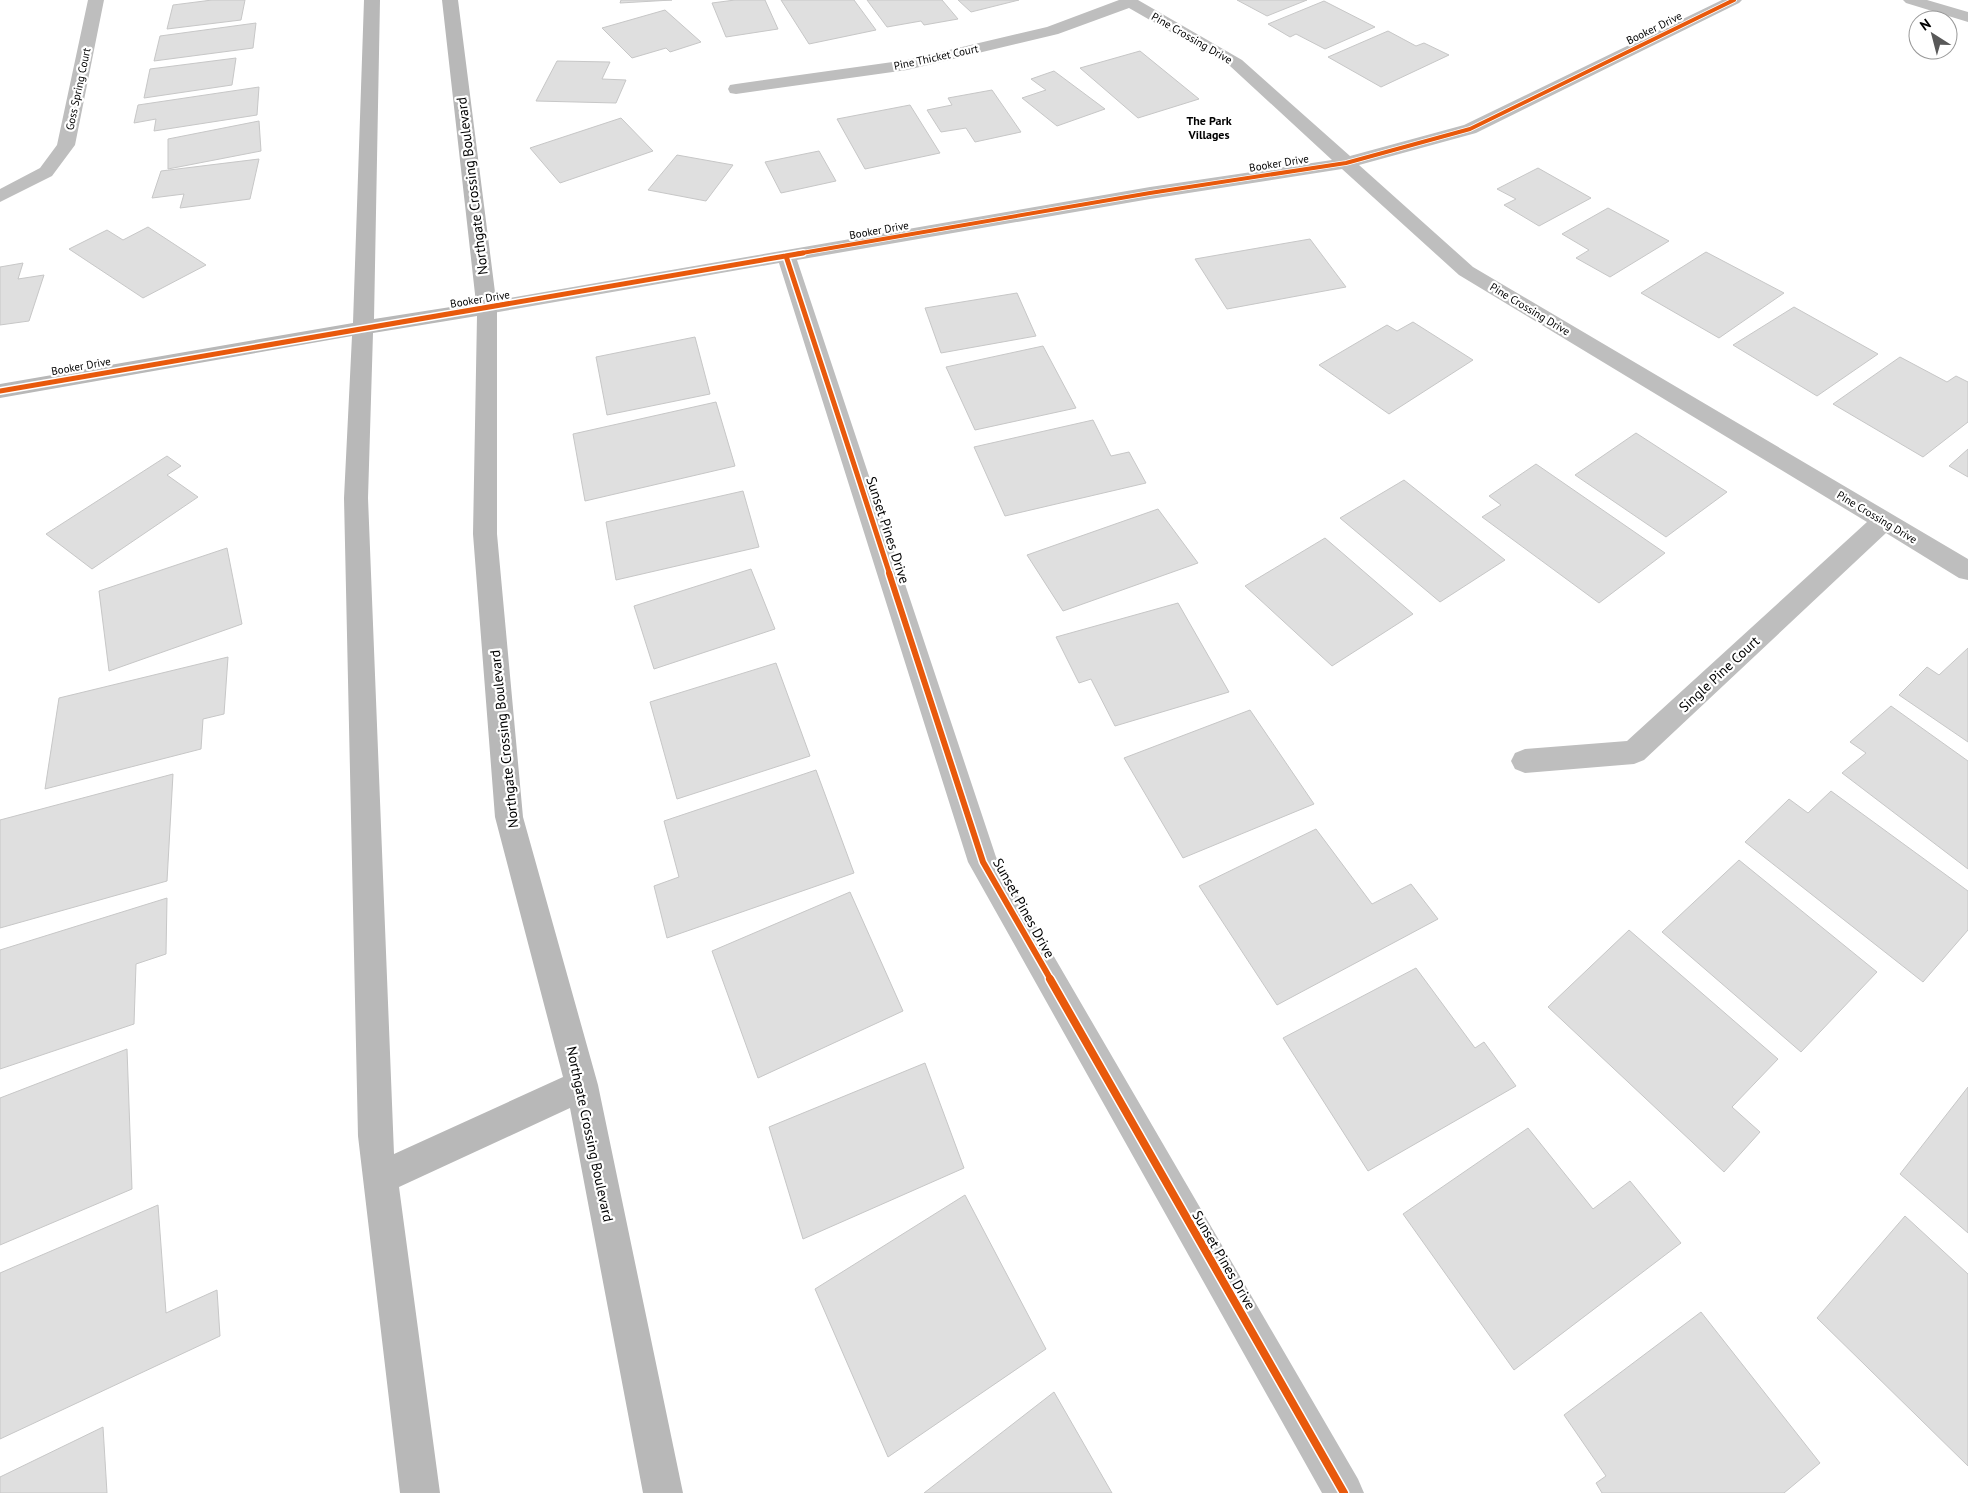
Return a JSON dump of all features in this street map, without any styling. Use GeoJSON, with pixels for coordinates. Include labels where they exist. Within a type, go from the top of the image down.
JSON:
{"type":"FeatureCollection","features":[{"type":"Feature","properties":{"kind":"main road"},"geometry":{"type":"LineString","coordinates":[[372,0],[364,328],[356,498],[375,1136],[420,1493]]}},
{"type":"Feature","properties":{"kind":"main road","name":"Northgate Crossing Boulevard"},"geometry":{"type":"LineString","coordinates":[[450,0],[487,308],[485,534],[509,817],[582,1085],[663,1493]]}},
{"type":"Feature","properties":{"kind":"main road","name":"Booker Drive"},"geometry":{"type":"LineString","coordinates":[[0,391],[487,308]]}},
{"type":"Feature","properties":{"kind":"main road"},"geometry":{"type":"LineString","coordinates":[[380,1178],[582,1085]]}},
{"type":"Feature","properties":{"kind":"street","name":"Goss Spring Court"},"geometry":{"type":"LineString","coordinates":[[0,196],[46,172],[66,145],[96,0]]}},
{"type":"Feature","properties":{"kind":"street"},"geometry":{"type":"LineString","coordinates":[[1910,0],[1968,17]]}},
{"type":"Feature","properties":{"kind":"street","name":"Pine Thicket Court"},"geometry":{"type":"LineString","coordinates":[[736,89],[907,64],[1052,31],[1129,1]]}},
{"type":"Feature","properties":{"kind":"street","name":"Pine Crossing Drive"},"geometry":{"type":"LineString","coordinates":[[1129,1],[1236,63],[1466,272],[1968,571]]}},
{"type":"Feature","properties":{"kind":"street","name":"Booker Drive"},"geometry":{"type":"LineString","coordinates":[[487,308],[1150,193],[1346,163],[1470,129],[1725,1]]}},
{"type":"Feature","properties":{"kind":"street","name":"Sunset Pines Drive"},"geometry":{"type":"LineString","coordinates":[[786,256],[983,862],[1344,1493]]}},
{"type":"Feature","properties":{"kind":"street","name":"Single Pine Court"},"geometry":{"type":"LineString","coordinates":[[1525,761],[1634,752],[1884,520]]}},
{"type":"Feature","properties":{"kind":"building"},"geometry":{"type":"Polygon","coordinates":[[[212,0],[245,0],[241,20],[167,29],[173,5],[212,0]]]}},
{"type":"Feature","properties":{"kind":"building"},"geometry":{"type":"Polygon","coordinates":[[[621,0],[672,0],[620,3],[621,0]]]}},
{"type":"Feature","properties":{"kind":"building"},"geometry":{"type":"Polygon","coordinates":[[[735,0],[765,0],[778,29],[726,37],[712,3],[735,0]]]}},
{"type":"Feature","properties":{"kind":"building"},"geometry":{"type":"Polygon","coordinates":[[[781,0],[854,0],[876,30],[809,44],[781,0]]]}},
{"type":"Feature","properties":{"kind":"building"},"geometry":{"type":"Polygon","coordinates":[[[867,0],[942,0],[958,19],[924,25],[921,21],[887,27],[867,0]]]}},
{"type":"Feature","properties":{"kind":"building"},"geometry":{"type":"Polygon","coordinates":[[[958,0],[1019,0],[971,12],[958,0]]]}},
{"type":"Feature","properties":{"kind":"building"},"geometry":{"type":"Polygon","coordinates":[[[1237,0],[1307,0],[1267,16],[1237,0]]]}},
{"type":"Feature","properties":{"kind":"building"},"geometry":{"type":"Polygon","coordinates":[[[1324,1],[1375,27],[1325,49],[1296,34],[1290,37],[1268,24],[1324,1]]]}},
{"type":"Feature","properties":{"kind":"building"},"geometry":{"type":"Polygon","coordinates":[[[665,10],[701,42],[670,52],[666,48],[632,58],[602,28],[665,10]]]}},
{"type":"Feature","properties":{"kind":"building"},"geometry":{"type":"Polygon","coordinates":[[[256,23],[253,48],[154,61],[160,36],[256,23]]]}},
{"type":"Feature","properties":{"kind":"building"},"geometry":{"type":"Polygon","coordinates":[[[1388,31],[1416,46],[1424,43],[1449,55],[1381,87],[1328,57],[1388,31]]]}},
{"type":"Feature","properties":{"kind":"building"},"geometry":{"type":"Polygon","coordinates":[[[1140,51],[1199,99],[1138,118],[1080,68],[1140,51]]]}},
{"type":"Feature","properties":{"kind":"building"},"geometry":{"type":"Polygon","coordinates":[[[236,58],[232,85],[144,98],[150,69],[236,58]]]}},
{"type":"Feature","properties":{"kind":"building"},"geometry":{"type":"Polygon","coordinates":[[[557,61],[610,62],[602,79],[626,80],[616,103],[536,101],[557,61]]]}},
{"type":"Feature","properties":{"kind":"building"},"geometry":{"type":"Polygon","coordinates":[[[1054,71],[1105,109],[1057,126],[1022,98],[1046,90],[1031,79],[1054,71]]]}},
{"type":"Feature","properties":{"kind":"building"},"geometry":{"type":"Polygon","coordinates":[[[259,87],[257,115],[154,131],[156,119],[134,123],[138,105],[259,87]]]}},
{"type":"Feature","properties":{"kind":"building"},"geometry":{"type":"Polygon","coordinates":[[[992,90],[1021,132],[975,142],[966,128],[941,132],[927,110],[952,105],[948,98],[992,90]]]}},
{"type":"Feature","properties":{"kind":"building"},"geometry":{"type":"Polygon","coordinates":[[[910,105],[940,153],[865,169],[837,119],[910,105]]]}},
{"type":"Feature","properties":{"kind":"building"},"geometry":{"type":"Polygon","coordinates":[[[621,118],[653,151],[560,183],[530,148],[621,118]]]}},
{"type":"Feature","properties":{"kind":"building"},"geometry":{"type":"Polygon","coordinates":[[[259,121],[261,151],[168,169],[168,139],[259,121]]]}},
{"type":"Feature","properties":{"kind":"building"},"geometry":{"type":"Polygon","coordinates":[[[819,151],[836,181],[781,193],[765,162],[819,151]]]}},
{"type":"Feature","properties":{"kind":"building"},"geometry":{"type":"Polygon","coordinates":[[[677,155],[733,165],[706,201],[648,190],[677,155]]]}},
{"type":"Feature","properties":{"kind":"building"},"geometry":{"type":"Polygon","coordinates":[[[259,159],[250,199],[180,208],[184,194],[152,198],[161,171],[259,159]]]}},
{"type":"Feature","properties":{"kind":"building"},"geometry":{"type":"Polygon","coordinates":[[[1538,168],[1591,198],[1539,226],[1504,205],[1516,199],[1497,189],[1538,168]]]}},
{"type":"Feature","properties":{"kind":"building"},"geometry":{"type":"Polygon","coordinates":[[[1608,208],[1669,241],[1610,277],[1576,258],[1589,250],[1562,234],[1608,208]]]}},
{"type":"Feature","properties":{"kind":"building"},"geometry":{"type":"Polygon","coordinates":[[[148,227],[206,265],[143,298],[69,249],[107,230],[123,240],[148,227]]]}},
{"type":"Feature","properties":{"kind":"building"},"geometry":{"type":"Polygon","coordinates":[[[1310,239],[1346,287],[1227,309],[1195,259],[1310,239]]]}},
{"type":"Feature","properties":{"kind":"building"},"geometry":{"type":"Polygon","coordinates":[[[1706,252],[1784,293],[1719,338],[1641,293],[1706,252]]]}},
{"type":"Feature","properties":{"kind":"building"},"geometry":{"type":"Polygon","coordinates":[[[23,263],[18,279],[44,275],[29,321],[0,325],[0,267],[23,263]]]}},
{"type":"Feature","properties":{"kind":"building"},"geometry":{"type":"Polygon","coordinates":[[[1017,293],[1036,336],[941,353],[925,308],[1017,293]]]}},
{"type":"Feature","properties":{"kind":"building"},"geometry":{"type":"Polygon","coordinates":[[[1794,307],[1878,354],[1817,396],[1733,345],[1794,307]]]}},
{"type":"Feature","properties":{"kind":"building"},"geometry":{"type":"Polygon","coordinates":[[[1413,322],[1473,360],[1389,414],[1319,365],[1387,325],[1397,331],[1413,322]]]}},
{"type":"Feature","properties":{"kind":"building"},"geometry":{"type":"Polygon","coordinates":[[[695,337],[710,394],[607,415],[596,357],[695,337]]]}},
{"type":"Feature","properties":{"kind":"building"},"geometry":{"type":"Polygon","coordinates":[[[1043,346],[1076,408],[975,430],[946,367],[1043,346]]]}},
{"type":"Feature","properties":{"kind":"building"},"geometry":{"type":"Polygon","coordinates":[[[1900,357],[1947,382],[1956,376],[1968,382],[1968,422],[1923,457],[1833,404],[1900,357]]]}},
{"type":"Feature","properties":{"kind":"building"},"geometry":{"type":"Polygon","coordinates":[[[716,402],[735,466],[585,501],[573,434],[716,402]]]}},
{"type":"Feature","properties":{"kind":"building"},"geometry":{"type":"Polygon","coordinates":[[[1093,420],[1111,456],[1129,452],[1146,483],[1005,516],[974,447],[1093,420]]]}},
{"type":"Feature","properties":{"kind":"building"},"geometry":{"type":"Polygon","coordinates":[[[1636,433],[1727,492],[1666,537],[1575,475],[1636,433]]]}},
{"type":"Feature","properties":{"kind":"building"},"geometry":{"type":"Polygon","coordinates":[[[1968,449],[1968,477],[1949,466],[1968,449]]]}},
{"type":"Feature","properties":{"kind":"building"},"geometry":{"type":"Polygon","coordinates":[[[167,456],[181,466],[167,475],[198,497],[92,569],[46,534],[167,456]]]}},
{"type":"Feature","properties":{"kind":"building"},"geometry":{"type":"Polygon","coordinates":[[[1536,464],[1665,553],[1599,603],[1482,517],[1501,505],[1489,496],[1536,464]]]}},
{"type":"Feature","properties":{"kind":"building"},"geometry":{"type":"Polygon","coordinates":[[[1404,480],[1505,560],[1440,602],[1340,518],[1404,480]]]}},
{"type":"Feature","properties":{"kind":"building"},"geometry":{"type":"Polygon","coordinates":[[[743,491],[759,547],[616,580],[606,522],[743,491]]]}},
{"type":"Feature","properties":{"kind":"building"},"geometry":{"type":"Polygon","coordinates":[[[1158,509],[1198,563],[1063,611],[1027,555],[1158,509]]]}},
{"type":"Feature","properties":{"kind":"building"},"geometry":{"type":"Polygon","coordinates":[[[1325,538],[1413,614],[1332,666],[1245,586],[1325,538]]]}},
{"type":"Feature","properties":{"kind":"building"},"geometry":{"type":"Polygon","coordinates":[[[227,548],[242,624],[109,671],[99,591],[227,548]]]}},
{"type":"Feature","properties":{"kind":"building"},"geometry":{"type":"Polygon","coordinates":[[[751,569],[775,629],[654,669],[634,606],[751,569]]]}},
{"type":"Feature","properties":{"kind":"building"},"geometry":{"type":"Polygon","coordinates":[[[1178,603],[1229,692],[1115,726],[1091,679],[1079,683],[1056,637],[1178,603]]]}},
{"type":"Feature","properties":{"kind":"building"},"geometry":{"type":"Polygon","coordinates":[[[1968,648],[1968,742],[1899,695],[1927,667],[1939,675],[1968,648]]]}},
{"type":"Feature","properties":{"kind":"building"},"geometry":{"type":"Polygon","coordinates":[[[228,657],[224,714],[203,719],[201,749],[45,789],[59,698],[228,657]]]}},
{"type":"Feature","properties":{"kind":"building"},"geometry":{"type":"Polygon","coordinates":[[[776,663],[810,756],[677,799],[650,702],[776,663]]]}},
{"type":"Feature","properties":{"kind":"building"},"geometry":{"type":"Polygon","coordinates":[[[1891,706],[1968,761],[1968,869],[1842,773],[1866,753],[1850,742],[1891,706]]]}},
{"type":"Feature","properties":{"kind":"building"},"geometry":{"type":"Polygon","coordinates":[[[1250,710],[1314,804],[1183,858],[1124,758],[1250,710]]]}},
{"type":"Feature","properties":{"kind":"building"},"geometry":{"type":"Polygon","coordinates":[[[816,770],[854,873],[667,938],[654,886],[679,877],[664,821],[816,770]]]}},
{"type":"Feature","properties":{"kind":"building"},"geometry":{"type":"Polygon","coordinates":[[[173,774],[167,881],[0,928],[0,820],[173,774]]]}},
{"type":"Feature","properties":{"kind":"building"},"geometry":{"type":"Polygon","coordinates":[[[1831,791],[1968,891],[1968,930],[1923,982],[1745,842],[1789,799],[1808,813],[1831,791]]]}},
{"type":"Feature","properties":{"kind":"building"},"geometry":{"type":"Polygon","coordinates":[[[1316,829],[1372,904],[1411,884],[1438,919],[1277,1005],[1199,886],[1316,829]]]}},
{"type":"Feature","properties":{"kind":"building"},"geometry":{"type":"Polygon","coordinates":[[[1739,860],[1877,972],[1801,1052],[1662,932],[1739,860]]]}},
{"type":"Feature","properties":{"kind":"building"},"geometry":{"type":"Polygon","coordinates":[[[850,892],[903,1011],[758,1078],[712,951],[850,892]]]}},
{"type":"Feature","properties":{"kind":"building"},"geometry":{"type":"Polygon","coordinates":[[[167,898],[166,954],[136,964],[134,1024],[0,1069],[0,950],[167,898]]]}},
{"type":"Feature","properties":{"kind":"building"},"geometry":{"type":"Polygon","coordinates":[[[1629,930],[1778,1059],[1732,1107],[1760,1132],[1724,1172],[1548,1007],[1629,930]]]}},
{"type":"Feature","properties":{"kind":"building"},"geometry":{"type":"Polygon","coordinates":[[[1416,968],[1475,1048],[1484,1042],[1516,1086],[1368,1171],[1283,1038],[1416,968]]]}},
{"type":"Feature","properties":{"kind":"building"},"geometry":{"type":"Polygon","coordinates":[[[127,1049],[132,1189],[0,1245],[0,1098],[127,1049]]]}},
{"type":"Feature","properties":{"kind":"building"},"geometry":{"type":"Polygon","coordinates":[[[925,1063],[964,1168],[803,1239],[769,1127],[925,1063]]]}},
{"type":"Feature","properties":{"kind":"building"},"geometry":{"type":"Polygon","coordinates":[[[1968,1087],[1968,1233],[1900,1174],[1968,1087]]]}},
{"type":"Feature","properties":{"kind":"building"},"geometry":{"type":"Polygon","coordinates":[[[1528,1128],[1593,1209],[1630,1181],[1681,1243],[1514,1370],[1403,1214],[1528,1128]]]}},
{"type":"Feature","properties":{"kind":"building"},"geometry":{"type":"Polygon","coordinates":[[[965,1195],[1046,1349],[888,1457],[815,1289],[965,1195]]]}},
{"type":"Feature","properties":{"kind":"building"},"geometry":{"type":"Polygon","coordinates":[[[158,1205],[166,1313],[217,1290],[220,1336],[0,1439],[0,1273],[158,1205]]]}},
{"type":"Feature","properties":{"kind":"building"},"geometry":{"type":"Polygon","coordinates":[[[1905,1216],[1968,1274],[1968,1466],[1817,1318],[1905,1216]]]}},
{"type":"Feature","properties":{"kind":"building"},"geometry":{"type":"Polygon","coordinates":[[[1701,1312],[1820,1463],[1784,1493],[1602,1493],[1596,1483],[1606,1476],[1564,1415],[1701,1312]]]}},
{"type":"Feature","properties":{"kind":"building"},"geometry":{"type":"Polygon","coordinates":[[[1054,1392],[1112,1493],[924,1493],[1054,1392]]]}},
{"type":"Feature","properties":{"kind":"building"},"geometry":{"type":"Polygon","coordinates":[[[103,1427],[107,1493],[0,1493],[0,1477],[103,1427]]]}},
{"type":"Feature","properties":{"kind":"cycle path"},"geometry":{"type":"LineString","coordinates":[[0,391],[1150,193],[1346,163],[1470,129],[1734,0]]}},
{"type":"Feature","properties":{"kind":"cycle path"},"geometry":{"type":"LineString","coordinates":[[786,256],[983,862],[1344,1493]]}},
{"type":"Feature","properties":{"kind":"district","name":"The Park Villages"},"geometry":{"type":"Point","coordinates":[1209,127]}}]}
